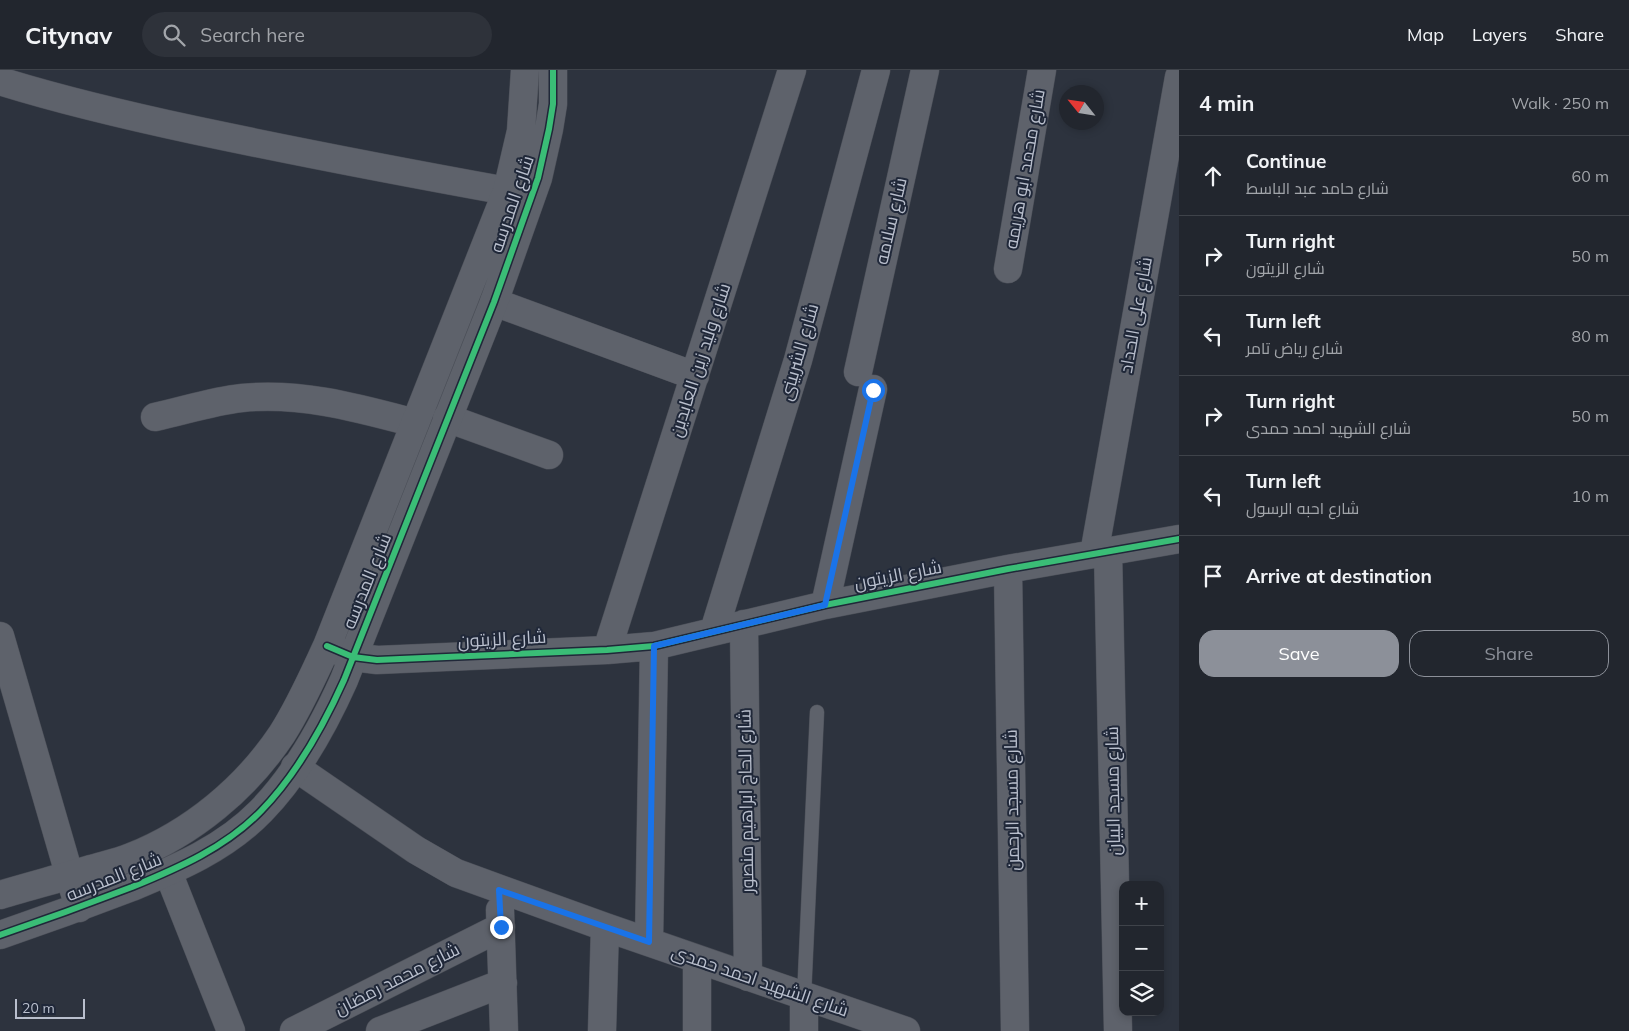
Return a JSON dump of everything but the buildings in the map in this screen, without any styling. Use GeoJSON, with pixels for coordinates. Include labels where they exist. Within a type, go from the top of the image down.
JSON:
{"type":"FeatureCollection","features":[{"type":"Feature","properties":{"kind":"street","name":"شارع المدرسه"},"geometry":{"type":"LineString","coordinates":[[0,895],[131,858],[182,831],[215,807],[251,773],[282,734],[299,706],[327,646],[507,191],[521,131],[525,70]]}},
{"type":"Feature","properties":{"kind":"street","name":"شارع المدرسه"},"geometry":{"type":"LineString","coordinates":[[0,935],[79,908],[168,872],[218,846],[261,811],[295,768],[322,725],[344,680],[494,302],[545,154],[552,104],[553,70]]}},
{"type":"Feature","properties":{"kind":"street","name":"شارع وليد زين العابدين"},"geometry":{"type":"LineString","coordinates":[[607,650],[792,70]]}},
{"type":"Feature","properties":{"kind":"street","name":"شارع الشربينى"},"geometry":{"type":"LineString","coordinates":[[714,631],[798,360],[876,70]]}},
{"type":"Feature","properties":{"kind":"street","name":"شارع سلامه"},"geometry":{"type":"LineString","coordinates":[[825,605],[865,381],[925,70]]}},
{"type":"Feature","properties":{"kind":"street","name":"شارع محمد ابو هريمه"},"geometry":{"type":"LineString","coordinates":[[1008,269],[1042,70]]}},
{"type":"Feature","properties":{"kind":"street","name":"شارع على الحداد"},"geometry":{"type":"LineString","coordinates":[[1101,552],[1179,77]]}},
{"type":"Feature","properties":{"kind":"street"},"geometry":{"type":"LineString","coordinates":[[0,80],[130,116],[284,149],[507,191]]}},
{"type":"Feature","properties":{"kind":"street"},"geometry":{"type":"LineString","coordinates":[[494,302],[695,376]]}},
{"type":"Feature","properties":{"kind":"street"},"geometry":{"type":"LineString","coordinates":[[155,417],[240,398],[273,396],[339,403],[416,423]]}},
{"type":"Feature","properties":{"kind":"street"},"geometry":{"type":"LineString","coordinates":[[447,418],[549,455]]}},
{"type":"Feature","properties":{"kind":"street","name":"شارع الزيتون"},"geometry":{"type":"LineString","coordinates":[[327,646],[353,657],[377,660],[607,650],[654,646],[825,605],[1008,569],[1179,539]]}},
{"type":"Feature","properties":{"kind":"street","name":"شارع مسجد البيان"},"geometry":{"type":"LineString","coordinates":[[1101,552],[1118,1031]]}},
{"type":"Feature","properties":{"kind":"street","name":"شارع مسجد الرحمن"},"geometry":{"type":"LineString","coordinates":[[1008,569],[1015,1031]]}},
{"type":"Feature","properties":{"kind":"street","name":"شارع الحاج ابراهيم منصور"},"geometry":{"type":"LineString","coordinates":[[744,624],[748,977]]}},
{"type":"Feature","properties":{"kind":"street"},"geometry":{"type":"LineString","coordinates":[[0,636],[71,875],[79,908]]}},
{"type":"Feature","properties":{"kind":"street"},"geometry":{"type":"LineString","coordinates":[[649,942],[654,646]]}},
{"type":"Feature","properties":{"kind":"street","name":"شارع الشهيد احمد حمدى"},"geometry":{"type":"LineString","coordinates":[[295,768],[416,850],[456,873],[499,890],[905,1031]]}},
{"type":"Feature","properties":{"kind":"street"},"geometry":{"type":"LineString","coordinates":[[168,872],[231,1031]]}},
{"type":"Feature","properties":{"kind":"street"},"geometry":{"type":"LineString","coordinates":[[499,890],[504,1031]]}},
{"type":"Feature","properties":{"kind":"street","name":"شارع محمد رمضان"},"geometry":{"type":"LineString","coordinates":[[294,1031],[501,927]]}},
{"type":"Feature","properties":{"kind":"street"},"geometry":{"type":"LineString","coordinates":[[602,1031],[606,927]]}},
{"type":"Feature","properties":{"kind":"street"},"geometry":{"type":"LineString","coordinates":[[697,959],[697,1031]]}},
{"type":"Feature","properties":{"kind":"street"},"geometry":{"type":"LineString","coordinates":[[380,1031],[502,983]]}},
{"type":"Feature","properties":{"kind":"street"},"geometry":{"type":"LineString","coordinates":[[804,997],[804,1031]]}},
{"type":"Feature","properties":{"kind":"lane"},"geometry":{"type":"LineString","coordinates":[[804,997],[817,712]]}},
{"type":"Feature","properties":{"kind":"cycle path"},"geometry":{"type":"LineString","coordinates":[[0,935],[132,887],[200,856],[247,824],[274,797],[298,766],[327,715],[344,680],[494,302],[538,178],[553,104],[553,70]]}},
{"type":"Feature","properties":{"kind":"cycle path"},"geometry":{"type":"LineString","coordinates":[[327,646],[353,657],[377,660],[607,650],[654,646],[825,605],[1008,569],[1179,539]]}},
{"type":"Feature","properties":{"kind":"route"},"geometry":{"type":"LineString","coordinates":[[501,927],[499,890],[649,942],[654,646],[825,605],[873,390]]}}]}
